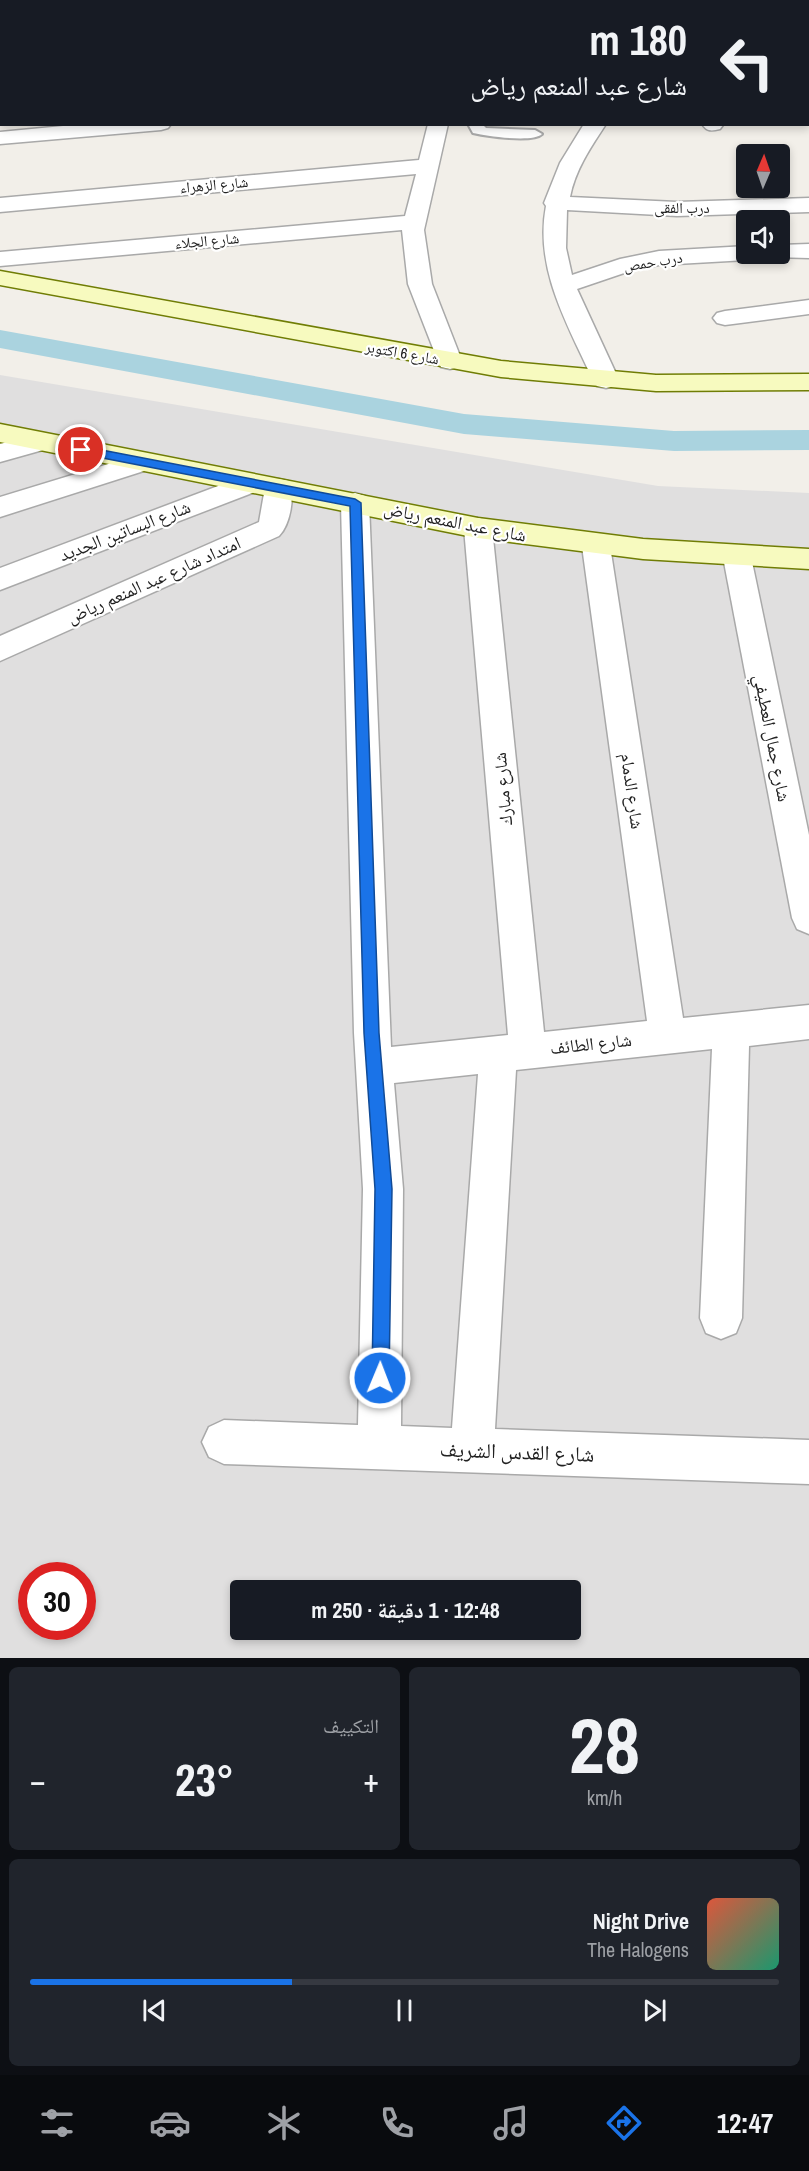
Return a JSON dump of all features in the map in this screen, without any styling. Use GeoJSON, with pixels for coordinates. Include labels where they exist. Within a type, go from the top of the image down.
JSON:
{"type":"FeatureCollection","features":[{"type":"Feature","properties":{"kind":"main road","name":"شارع 6 اكتوبر"},"geometry":{"type":"LineString","coordinates":[[0,279],[450,362],[606,380],[706,384],[809,382]]}},
{"type":"Feature","properties":{"kind":"main road","name":"شارع عبد المنعم رياض"},"geometry":{"type":"LineString","coordinates":[[0,433],[141,463],[478,528],[596,546],[737,557],[809,559]]}},
{"type":"Feature","properties":{"kind":"street"},"geometry":{"type":"LineString","coordinates":[[0,138],[137,126]]}},
{"type":"Feature","properties":{"kind":"street"},"geometry":{"type":"LineString","coordinates":[[438,126],[413,222],[414,254],[420,284],[450,362]]}},
{"type":"Feature","properties":{"kind":"street"},"geometry":{"type":"LineString","coordinates":[[595,126],[577,151],[564,176],[555,203],[555,258],[563,286],[606,380]]}},
{"type":"Feature","properties":{"kind":"street","name":"شارع الزهراء"},"geometry":{"type":"LineString","coordinates":[[0,205],[428,166]]}},
{"type":"Feature","properties":{"kind":"street","name":"درب الفقى"},"geometry":{"type":"LineString","coordinates":[[555,203],[677,209],[809,205]]}},
{"type":"Feature","properties":{"kind":"street","name":"شارع الجلاء"},"geometry":{"type":"LineString","coordinates":[[0,259],[413,222]]}},
{"type":"Feature","properties":{"kind":"street"},"geometry":{"type":"LineString","coordinates":[[790,252],[809,251]]}},
{"type":"Feature","properties":{"kind":"street","name":"درب حمص"},"geometry":{"type":"LineString","coordinates":[[563,286],[628,264],[659,258],[736,254]]}},
{"type":"Feature","properties":{"kind":"street"},"geometry":{"type":"LineString","coordinates":[[725,318],[809,307]]}},
{"type":"Feature","properties":{"kind":"street"},"geometry":{"type":"LineString","coordinates":[[0,453],[40,442]]}},
{"type":"Feature","properties":{"kind":"street"},"geometry":{"type":"LineString","coordinates":[[0,507],[141,463]]}},
{"type":"Feature","properties":{"kind":"street","name":"شارع البساتين الجديد"},"geometry":{"type":"LineString","coordinates":[[0,579],[249,483]]}},
{"type":"Feature","properties":{"kind":"street","name":"امتداد شارع عبد المنعم رياض"},"geometry":{"type":"LineString","coordinates":[[0,649],[269,529],[274,524],[278,488]]}},
{"type":"Feature","properties":{"kind":"street"},"geometry":{"type":"LineString","coordinates":[[355,503],[374,1067],[383,1189],[379,1449]]}},
{"type":"Feature","properties":{"kind":"street","name":"شارع مبارك"},"geometry":{"type":"LineString","coordinates":[[472,1450],[513,1052],[478,528]]}},
{"type":"Feature","properties":{"kind":"street","name":"شارع الدمام"},"geometry":{"type":"LineString","coordinates":[[596,546],[667,1036]]}},
{"type":"Feature","properties":{"kind":"street","name":"شارع جمال العطيفي"},"geometry":{"type":"LineString","coordinates":[[737,557],[809,918]]}},
{"type":"Feature","properties":{"kind":"street","name":"شارع الطائف"},"geometry":{"type":"LineString","coordinates":[[374,1067],[809,1022]]}},
{"type":"Feature","properties":{"kind":"street"},"geometry":{"type":"LineString","coordinates":[[721,1318],[731,1030]]}},
{"type":"Feature","properties":{"kind":"street","name":"شارع القدس الشريف"},"geometry":{"type":"LineString","coordinates":[[224,1442],[379,1449],[809,1461]]}},
{"type":"Feature","properties":{"kind":"lane"},"geometry":{"type":"LineString","coordinates":[[477,126],[478,130],[486,132],[535,134]]}},
{"type":"Feature","properties":{"kind":"shaded area"},"geometry":{"type":"Polygon","coordinates":[[[0,375],[658,486],[809,493],[809,1658],[0,1658],[0,375]]]}},
{"type":"Feature","properties":{"kind":"waterway"},"geometry":{"type":"LineString","coordinates":[[0,339],[464,424],[674,441],[809,440]]}},
{"type":"Feature","properties":{"kind":"route"},"geometry":{"type":"LineString","coordinates":[[81,450],[355,503],[372,1033],[383,1189],[380,1378]]}}]}
